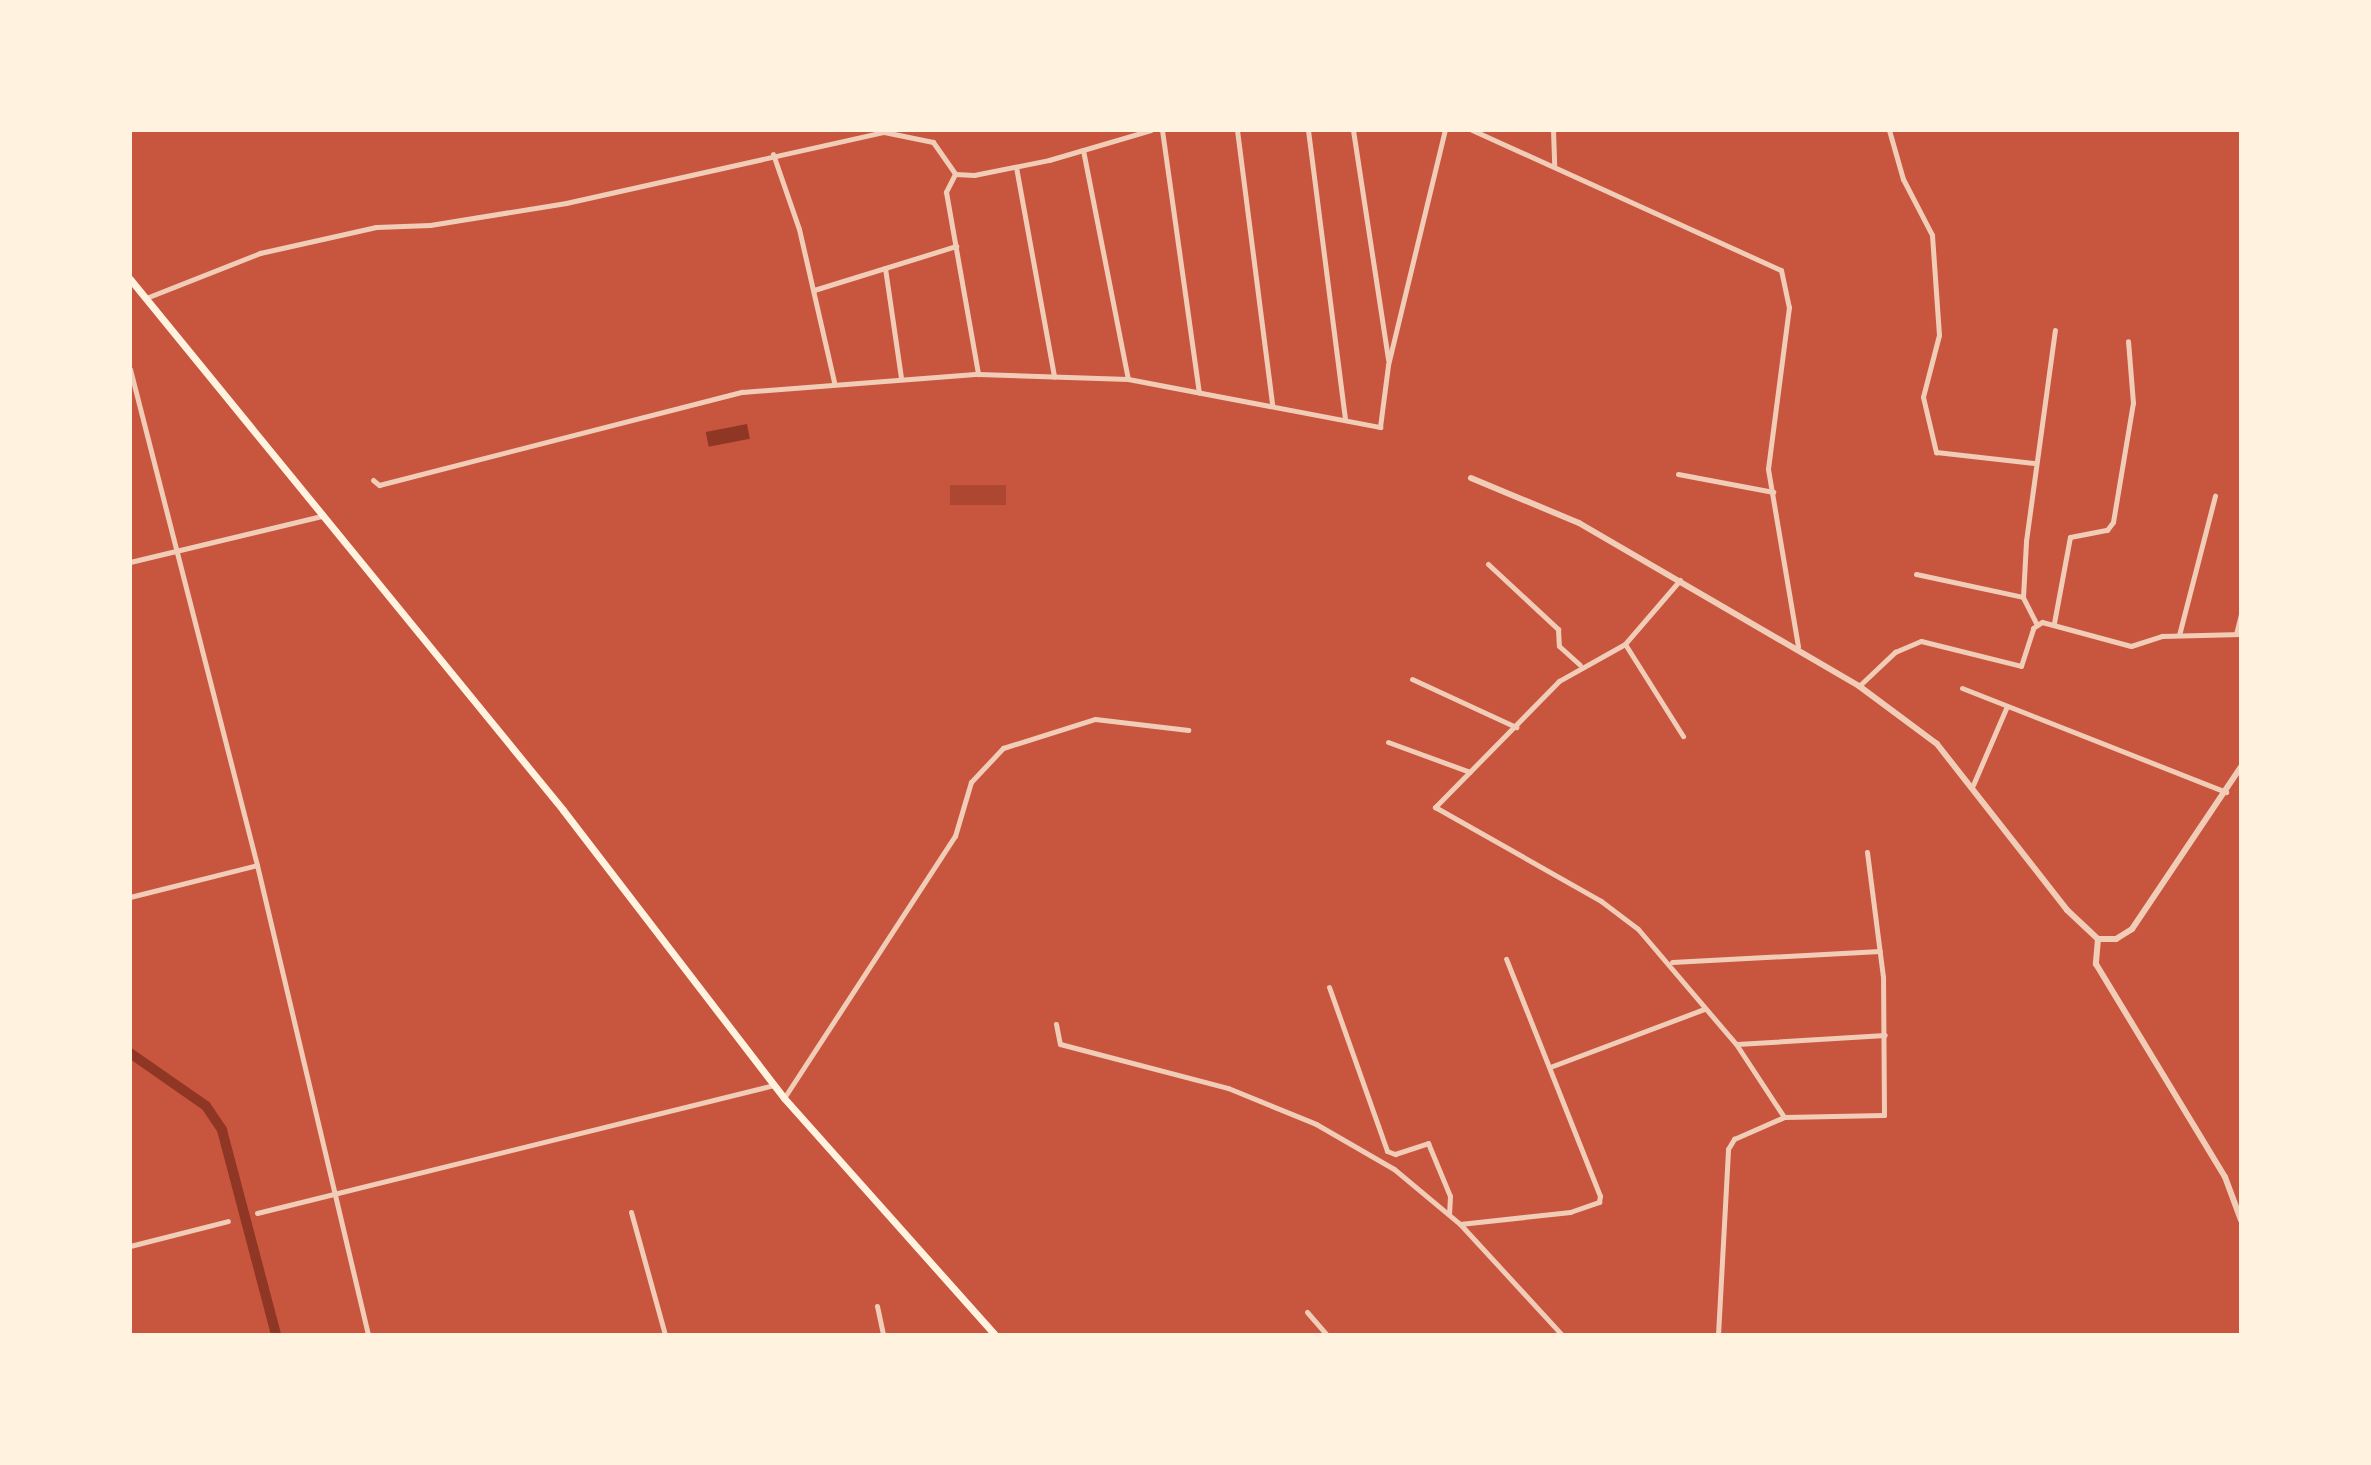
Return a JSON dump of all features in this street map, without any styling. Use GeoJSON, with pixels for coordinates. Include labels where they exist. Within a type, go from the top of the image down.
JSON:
{"type":"FeatureCollection","features":[{"type":"Feature","properties":{"kind":"main road"},"geometry":{"type":"LineString","coordinates":[[131,283],[563,810],[784,1098],[995,1335]]}},
{"type":"Feature","properties":{"kind":"street"},"geometry":{"type":"LineString","coordinates":[[955,174],[1016,167],[1151,130]]}},
{"type":"Feature","properties":{"kind":"street"},"geometry":{"type":"LineString","coordinates":[[1162,130],[1199,392]]}},
{"type":"Feature","properties":{"kind":"street"},"geometry":{"type":"LineString","coordinates":[[1237,130],[1272,405]]}},
{"type":"Feature","properties":{"kind":"street"},"geometry":{"type":"LineString","coordinates":[[1308,130],[1345,420]]}},
{"type":"Feature","properties":{"kind":"street"},"geometry":{"type":"LineString","coordinates":[[1353,130],[1388,365]]}},
{"type":"Feature","properties":{"kind":"street"},"geometry":{"type":"LineString","coordinates":[[373,480],[379,485],[742,392],[901,378],[978,374],[1128,379],[1380,427],[1388,365],[1445,130]]}},
{"type":"Feature","properties":{"kind":"street"},"geometry":{"type":"LineString","coordinates":[[1472,130],[1554,164],[1781,270],[1789,307],[1774,400],[1768,469],[1798,646]]}},
{"type":"Feature","properties":{"kind":"street"},"geometry":{"type":"LineString","coordinates":[[1553,130],[1554,164]]}},
{"type":"Feature","properties":{"kind":"street"},"geometry":{"type":"LineString","coordinates":[[1889,130],[1903,179],[1932,235],[1939,335],[1923,397],[1936,452],[2034,463]]}},
{"type":"Feature","properties":{"kind":"street"},"geometry":{"type":"LineString","coordinates":[[145,299],[260,253],[376,227],[430,225],[566,203],[884,131],[933,142],[955,174]]}},
{"type":"Feature","properties":{"kind":"street"},"geometry":{"type":"LineString","coordinates":[[1083,150],[1128,379]]}},
{"type":"Feature","properties":{"kind":"street"},"geometry":{"type":"LineString","coordinates":[[773,154],[814,290],[834,382]]}},
{"type":"Feature","properties":{"kind":"street"},"geometry":{"type":"LineString","coordinates":[[1016,167],[1054,377]]}},
{"type":"Feature","properties":{"kind":"street"},"geometry":{"type":"LineString","coordinates":[[955,174],[946,192],[978,374]]}},
{"type":"Feature","properties":{"kind":"street"},"geometry":{"type":"LineString","coordinates":[[814,290],[956,246]]}},
{"type":"Feature","properties":{"kind":"street"},"geometry":{"type":"LineString","coordinates":[[885,268],[901,378]]}},
{"type":"Feature","properties":{"kind":"street"},"geometry":{"type":"LineString","coordinates":[[1859,686],[1895,652],[1921,641],[2021,666],[2036,623],[2023,597],[2034,463],[2055,330]]}},
{"type":"Feature","properties":{"kind":"street"},"geometry":{"type":"LineString","coordinates":[[2054,623],[2070,537],[2107,530],[2113,522],[2133,403],[2128,341]]}},
{"type":"Feature","properties":{"kind":"street"},"geometry":{"type":"LineString","coordinates":[[130,369],[257,865],[368,1335]]}},
{"type":"Feature","properties":{"kind":"street"},"geometry":{"type":"LineString","coordinates":[[130,418],[141,415]]}},
{"type":"Feature","properties":{"kind":"street"},"geometry":{"type":"LineString","coordinates":[[1678,474],[1773,492]]}},
{"type":"Feature","properties":{"kind":"street"},"geometry":{"type":"LineString","coordinates":[[1471,478],[1579,523],[1798,646],[1859,686],[1937,744],[1973,785],[2067,910],[2098,939],[2116,939],[2132,929],[2241,767]]}},
{"type":"Feature","properties":{"kind":"street"},"geometry":{"type":"LineString","coordinates":[[2179,635],[2215,496]]}},
{"type":"Feature","properties":{"kind":"street"},"geometry":{"type":"LineString","coordinates":[[130,562],[322,516]]}},
{"type":"Feature","properties":{"kind":"street"},"geometry":{"type":"LineString","coordinates":[[1488,564],[1558,629],[1559,646],[1580,665]]}},
{"type":"Feature","properties":{"kind":"street"},"geometry":{"type":"LineString","coordinates":[[1916,574],[2023,597]]}},
{"type":"Feature","properties":{"kind":"street"},"geometry":{"type":"LineString","coordinates":[[1680,580],[1625,644],[1580,665],[1436,802],[1437,810],[1601,901],[1671,962],[1704,1009],[1736,1044],[1784,1117]]}},
{"type":"Feature","properties":{"kind":"street"},"geometry":{"type":"LineString","coordinates":[[2036,623],[2054,623],[2131,646],[2179,635],[2239,634],[2241,614]]}},
{"type":"Feature","properties":{"kind":"street"},"geometry":{"type":"LineString","coordinates":[[1625,644],[1683,736]]}},
{"type":"Feature","properties":{"kind":"street"},"geometry":{"type":"LineString","coordinates":[[1412,679],[1516,727]]}},
{"type":"Feature","properties":{"kind":"street"},"geometry":{"type":"LineString","coordinates":[[1962,688],[2226,792]]}},
{"type":"Feature","properties":{"kind":"street"},"geometry":{"type":"LineString","coordinates":[[1973,785],[2007,706]]}},
{"type":"Feature","properties":{"kind":"street"},"geometry":{"type":"LineString","coordinates":[[784,1098],[955,836],[971,782],[1003,748],[1095,719],[1188,730]]}},
{"type":"Feature","properties":{"kind":"street"},"geometry":{"type":"LineString","coordinates":[[1388,742],[1470,772]]}},
{"type":"Feature","properties":{"kind":"street"},"geometry":{"type":"LineString","coordinates":[[1718,1335],[1728,1149],[1734,1139],[1784,1117],[1884,1115],[1885,1035],[1880,951],[1867,852]]}},
{"type":"Feature","properties":{"kind":"street"},"geometry":{"type":"LineString","coordinates":[[130,897],[257,865]]}},
{"type":"Feature","properties":{"kind":"street"},"geometry":{"type":"LineString","coordinates":[[2098,939],[2096,964],[2225,1177],[2241,1220]]}},
{"type":"Feature","properties":{"kind":"street"},"geometry":{"type":"LineString","coordinates":[[1671,962],[1880,951]]}},
{"type":"Feature","properties":{"kind":"street"},"geometry":{"type":"LineString","coordinates":[[1460,1224],[1570,1212],[1599,1202],[1600,1190],[1506,959]]}},
{"type":"Feature","properties":{"kind":"street"},"geometry":{"type":"LineString","coordinates":[[1329,987],[1387,1151],[1395,1154],[1428,1143],[1450,1196],[1449,1214]]}},
{"type":"Feature","properties":{"kind":"street"},"geometry":{"type":"LineString","coordinates":[[1550,1067],[1704,1009]]}},
{"type":"Feature","properties":{"kind":"street"},"geometry":{"type":"LineString","coordinates":[[1056,1024],[1060,1044],[1228,1088],[1316,1124],[1394,1169],[1460,1224],[1562,1335]]}},
{"type":"Feature","properties":{"kind":"street"},"geometry":{"type":"LineString","coordinates":[[1736,1044],[1885,1035]]}},
{"type":"Feature","properties":{"kind":"street"},"geometry":{"type":"LineString","coordinates":[[257,1213],[774,1085]]}},
{"type":"Feature","properties":{"kind":"street"},"geometry":{"type":"LineString","coordinates":[[631,1212],[665,1335]]}},
{"type":"Feature","properties":{"kind":"street"},"geometry":{"type":"LineString","coordinates":[[130,1246],[228,1221]]}},
{"type":"Feature","properties":{"kind":"street"},"geometry":{"type":"LineString","coordinates":[[877,1306],[883,1335]]}},
{"type":"Feature","properties":{"kind":"street"},"geometry":{"type":"LineString","coordinates":[[1307,1312],[1327,1335]]}},
{"type":"Feature","properties":{"kind":"shaded area"},"geometry":{"type":"Polygon","coordinates":[[[747,424],[750,439],[709,447],[706,432],[747,424]]]}},
{"type":"Feature","properties":{"kind":"shaded area"},"geometry":{"type":"Polygon","coordinates":[[[950,485],[1006,485],[1006,505],[950,505],[950,485]]]}},
{"type":"Feature","properties":{"kind":"waterway"},"geometry":{"type":"LineString","coordinates":[[130,1053],[206,1106],[222,1130],[276,1335]]}}]}
